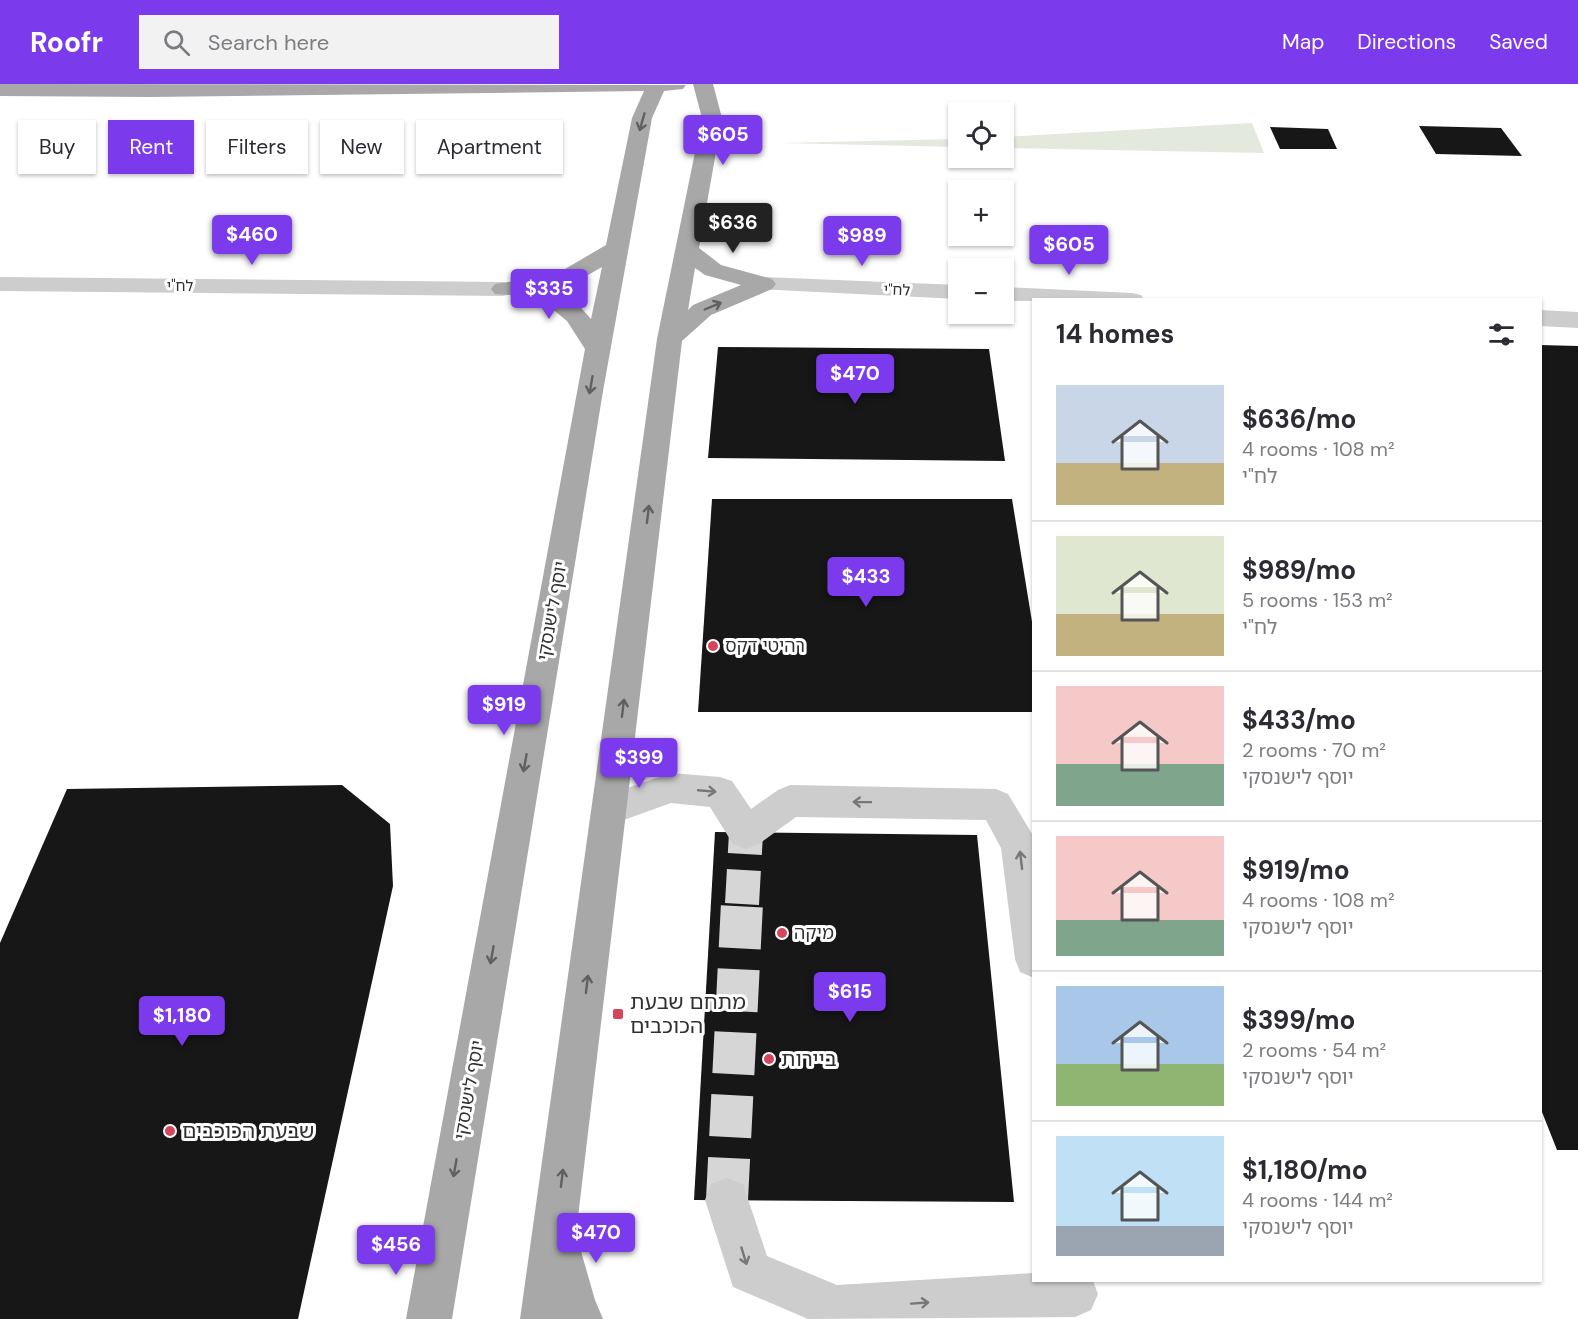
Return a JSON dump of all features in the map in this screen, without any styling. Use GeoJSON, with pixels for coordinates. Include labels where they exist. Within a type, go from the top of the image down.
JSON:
{"type":"FeatureCollection","features":[{"type":"Feature","properties":{"kind":"main road"},"geometry":{"type":"LineString","coordinates":[[0,90],[150,91],[701,84],[712,118],[670,339],[543,1319]]}},
{"type":"Feature","properties":{"kind":"main road","name":"יוסף לישנסקי"},"geometry":{"type":"LineString","coordinates":[[429,1319],[616,249],[642,118],[657,85]]}},
{"type":"Feature","properties":{"kind":"main road"},"geometry":{"type":"LineString","coordinates":[[503,289],[552,282],[573,274],[616,249]]}},
{"type":"Feature","properties":{"kind":"main road"},"geometry":{"type":"LineString","coordinates":[[688,251],[713,270],[764,284]]}},
{"type":"Feature","properties":{"kind":"main road"},"geometry":{"type":"LineString","coordinates":[[670,339],[702,310],[764,284]]}},
{"type":"Feature","properties":{"kind":"main road"},"geometry":{"type":"LineString","coordinates":[[503,289],[540,293],[564,303],[581,319],[598,349]]}},
{"type":"Feature","properties":{"kind":"main road"},"geometry":{"type":"LineString","coordinates":[[555,1228],[573,1303],[580,1319]]}},
{"type":"Feature","properties":{"kind":"main road"},"geometry":{"type":"LineString","coordinates":[[412,1319],[439,1260]]}},
{"type":"Feature","properties":{"kind":"street","name":"לח\"י"},"geometry":{"type":"LineString","coordinates":[[0,284],[503,289]]}},
{"type":"Feature","properties":{"kind":"street","name":"לח\"י"},"geometry":{"type":"LineString","coordinates":[[764,284],[948,292]]}},
{"type":"Feature","properties":{"kind":"street"},"geometry":{"type":"LineString","coordinates":[[1014,294],[1089,298]]}},
{"type":"Feature","properties":{"kind":"street"},"geometry":{"type":"LineString","coordinates":[[1542,318],[1578,320]]}},
{"type":"Feature","properties":{"kind":"street"},"geometry":{"type":"LineString","coordinates":[[610,809],[671,788],[720,792],[746,833],[790,801],[996,806],[1019,845],[1032,944]]}},
{"type":"Feature","properties":{"kind":"street"},"geometry":{"type":"LineString","coordinates":[[727,1200],[749,1271],[837,1308],[1076,1298]]}},
{"type":"Feature","properties":{"kind":"shaded area"},"geometry":{"type":"Polygon","coordinates":[[[1252,123],[1264,153],[1014,148],[1014,136],[1252,123]]]}},
{"type":"Feature","properties":{"kind":"shaded area"},"geometry":{"type":"Polygon","coordinates":[[[948,139],[948,147],[781,143],[948,139]]]}},
{"type":"Feature","properties":{"kind":"building"},"geometry":{"type":"Polygon","coordinates":[[[1419,126],[1501,128],[1522,156],[1436,154],[1419,126]]]}},
{"type":"Feature","properties":{"kind":"building"},"geometry":{"type":"Polygon","coordinates":[[[1270,127],[1328,129],[1337,149],[1280,149],[1270,127]]]}},
{"type":"Feature","properties":{"kind":"building"},"geometry":{"type":"Polygon","coordinates":[[[1542,345],[1578,346],[1578,1150],[1557,1150],[1542,1112],[1542,345]]]}},
{"type":"Feature","properties":{"kind":"building"},"geometry":{"type":"Polygon","coordinates":[[[718,347],[989,349],[1005,461],[708,458],[718,347]]]}},
{"type":"Feature","properties":{"kind":"building"},"geometry":{"type":"Polygon","coordinates":[[[712,499],[1012,499],[1032,622],[1032,712],[698,712],[712,499]]]}},
{"type":"Feature","properties":{"kind":"building","name":"שבעת הכוכבים"},"geometry":{"type":"Polygon","coordinates":[[[342,785],[390,824],[393,886],[298,1319],[0,1319],[0,943],[67,789],[342,785]]]}},
{"type":"Feature","properties":{"kind":"building"},"geometry":{"type":"Polygon","coordinates":[[[715,832],[977,835],[1014,1202],[694,1200],[715,832]]]}},
{"type":"Feature","properties":{"kind":"tunnel"},"geometry":{"type":"LineString","coordinates":[[742,904],[746,833]]}},
{"type":"Feature","properties":{"kind":"tunnel"},"geometry":{"type":"LineString","coordinates":[[727,1200],[742,903]]}},
{"type":"Feature","properties":{"kind":"place","name":"רהיטי דקס"},"geometry":{"type":"Point","coordinates":[713,646]}},
{"type":"Feature","properties":{"kind":"place","name":"מיקה"},"geometry":{"type":"Point","coordinates":[782,933]}},
{"type":"Feature","properties":{"kind":"place","name":"מתחם שבעת הכוכבים"},"geometry":{"type":"Point","coordinates":[618,1014]}},
{"type":"Feature","properties":{"kind":"place","name":"ביירות"},"geometry":{"type":"Point","coordinates":[769,1059]}},
{"type":"Feature","properties":{"kind":"place","name":"שבעת הכוכבים"},"geometry":{"type":"Point","coordinates":[170,1131]}}]}
